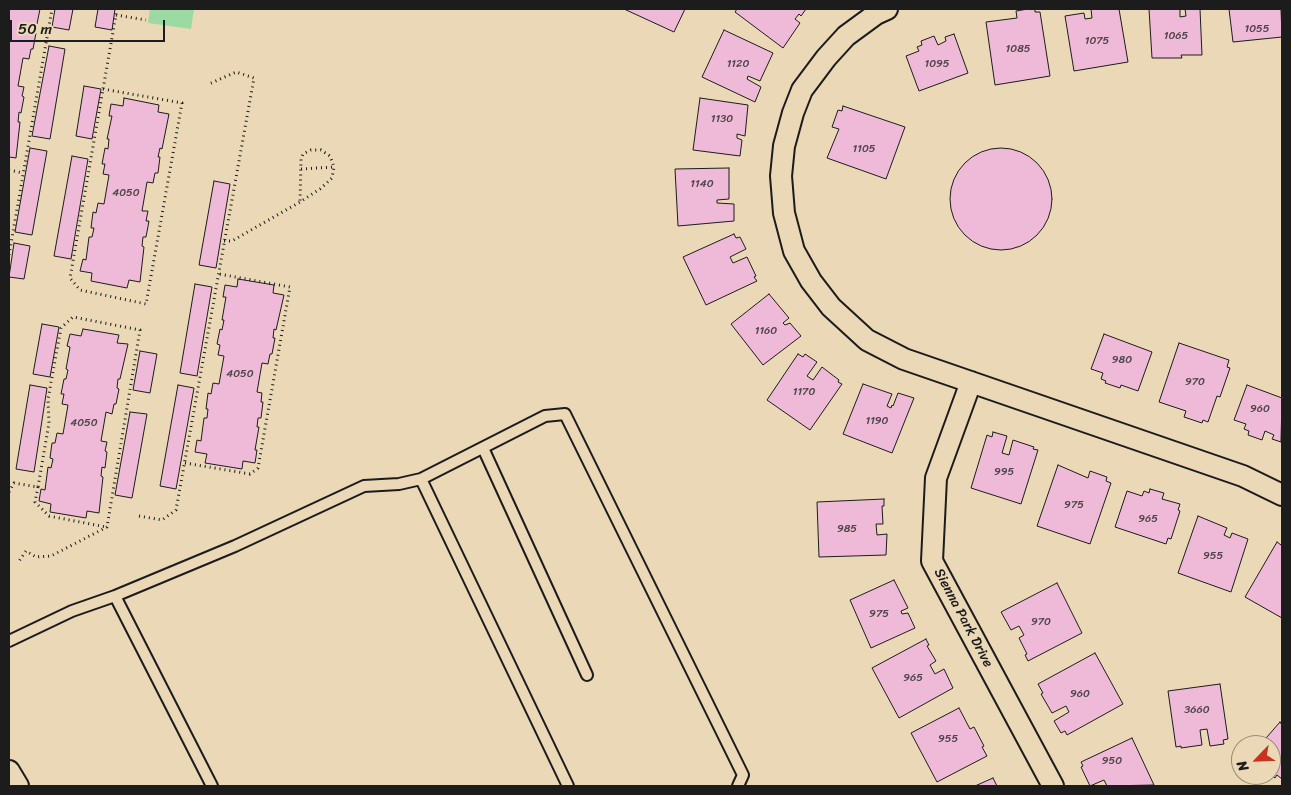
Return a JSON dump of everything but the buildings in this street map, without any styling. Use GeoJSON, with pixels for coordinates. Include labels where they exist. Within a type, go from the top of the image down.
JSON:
{"type":"FeatureCollection","features":[{"type":"Feature","properties":{"kind":"street"},"geometry":{"type":"LineString","coordinates":[[878,10],[846,36],[826,58],[802,90],[793,113],[784,146],[781,176],[784,213],[794,251],[811,281],[830,307],[867,340],[904,359],[1243,476],[1282,495]]}},
{"type":"Feature","properties":{"kind":"street","name":"Sienna Park Drive"},"geometry":{"type":"LineString","coordinates":[[971,382],[936,478],[932,561],[1053,786]]}},
{"type":"Feature","properties":{"kind":"street"},"geometry":{"type":"LineString","coordinates":[[9,772],[18,786]]}},
{"type":"Feature","properties":{"kind":"lane"},"geometry":{"type":"LineString","coordinates":[[9,641],[72,611],[115,596],[234,546],[364,486],[399,484],[421,479],[545,416],[565,414],[743,775],[738,786]]}},
{"type":"Feature","properties":{"kind":"lane"},"geometry":{"type":"LineString","coordinates":[[482,448],[587,675]]}},
{"type":"Feature","properties":{"kind":"lane"},"geometry":{"type":"LineString","coordinates":[[421,479],[568,786]]}},
{"type":"Feature","properties":{"kind":"lane"},"geometry":{"type":"LineString","coordinates":[[115,596],[212,786]]}},
{"type":"Feature","properties":{"kind":"path"},"geometry":{"type":"LineString","coordinates":[[9,255],[52,9]]}},
{"type":"Feature","properties":{"kind":"path"},"geometry":{"type":"LineString","coordinates":[[103,89],[182,103],[146,304],[80,290],[70,278],[103,89],[116,15],[117,9]]}},
{"type":"Feature","properties":{"kind":"path"},"geometry":{"type":"LineString","coordinates":[[116,15],[146,20]]}},
{"type":"Feature","properties":{"kind":"path"},"geometry":{"type":"LineString","coordinates":[[138,516],[162,520],[176,510],[254,78],[236,72],[209,84]]}},
{"type":"Feature","properties":{"kind":"path"},"geometry":{"type":"LineString","coordinates":[[224,241],[232,241],[300,202],[320,189],[332,178],[334,167],[330,156],[321,150],[311,150],[303,154],[301,159],[300,202]]}},
{"type":"Feature","properties":{"kind":"path"},"geometry":{"type":"LineString","coordinates":[[301,169],[334,167]]}},
{"type":"Feature","properties":{"kind":"path"},"geometry":{"type":"LineString","coordinates":[[9,170],[24,173]]}},
{"type":"Feature","properties":{"kind":"path"},"geometry":{"type":"LineString","coordinates":[[185,462],[250,474],[258,468],[260,458],[290,287],[219,274]]}},
{"type":"Feature","properties":{"kind":"path"},"geometry":{"type":"LineString","coordinates":[[73,318],[140,330],[107,527],[49,516],[35,502],[49,423],[48,399],[61,328],[73,318]]}},
{"type":"Feature","properties":{"kind":"path"},"geometry":{"type":"LineString","coordinates":[[9,492],[14,483],[38,487]]}},
{"type":"Feature","properties":{"kind":"path"},"geometry":{"type":"LineString","coordinates":[[19,560],[26,551],[36,557],[51,556],[107,527]]}},
{"type":"Feature","properties":{"kind":"green space"},"geometry":{"type":"Polygon","coordinates":[[[150,9],[194,9],[191,29],[148,23],[150,9]]]}}]}
